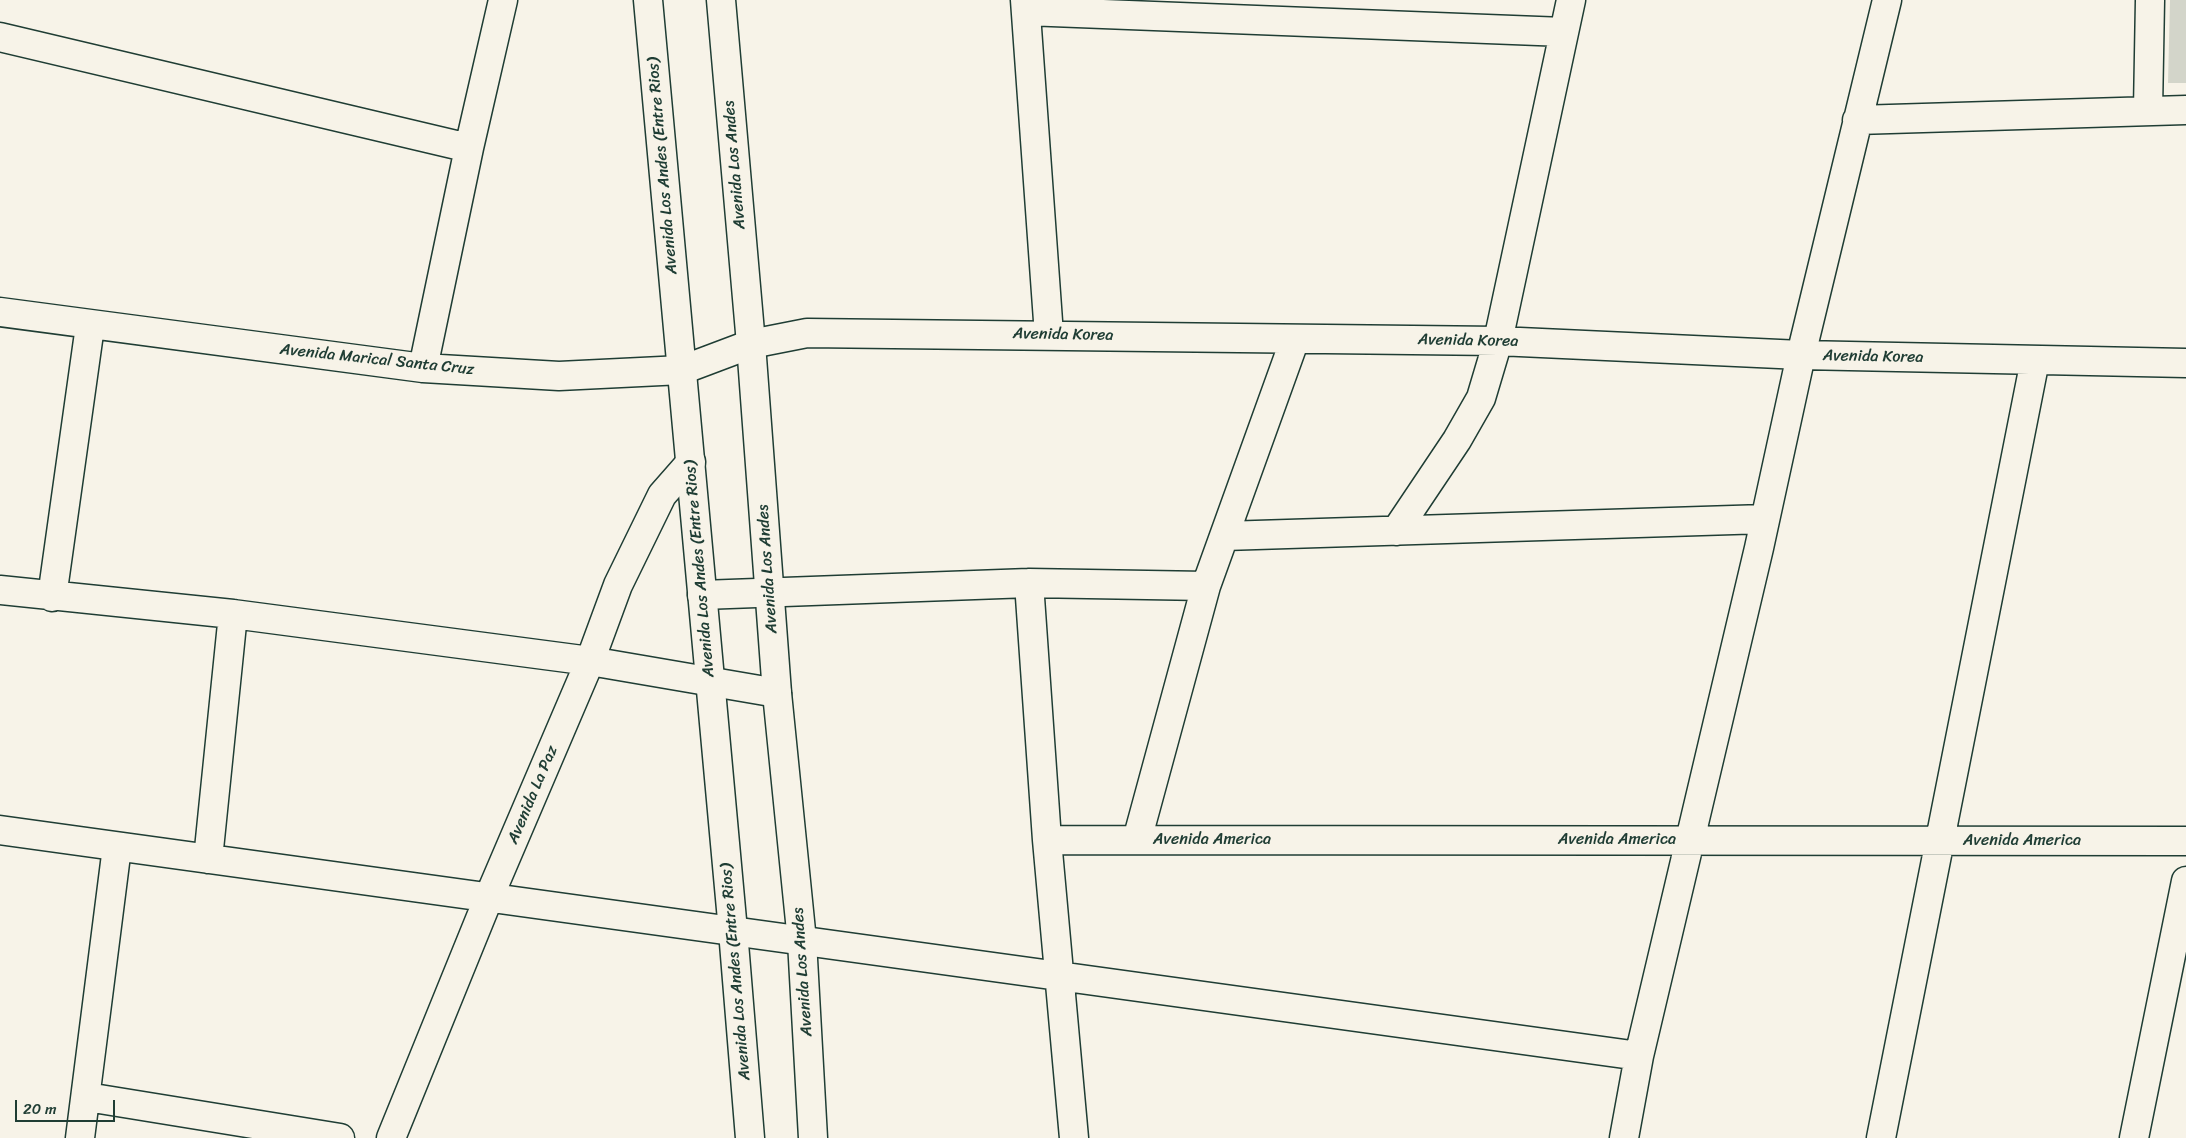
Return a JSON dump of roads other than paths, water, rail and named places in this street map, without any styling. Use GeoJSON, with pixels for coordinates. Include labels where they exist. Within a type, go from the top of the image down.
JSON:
{"type":"FeatureCollection","features":[{"type":"Feature","properties":{"kind":"street"},"geometry":{"type":"LineString","coordinates":[[423,368],[469,148],[503,0]]}},
{"type":"Feature","properties":{"kind":"street","name":"Avenida Los Andes (Entre Rios)"},"geometry":{"type":"LineString","coordinates":[[648,0],[691,462],[709,682],[734,932],[750,1138]]}},
{"type":"Feature","properties":{"kind":"street","name":"Avenida Los Andes"},"geometry":{"type":"LineString","coordinates":[[721,0],[751,344],[778,693],[802,941],[813,1138]]}},
{"type":"Feature","properties":{"kind":"street"},"geometry":{"type":"LineString","coordinates":[[1396,531],[1457,440],[1481,398],[1498,340],[1571,0]]}},
{"type":"Feature","properties":{"kind":"street"},"geometry":{"type":"LineString","coordinates":[[1624,1138],[1639,1056],[1765,519],[1801,355],[1887,0]]}},
{"type":"Feature","properties":{"kind":"street"},"geometry":{"type":"LineString","coordinates":[[2148,110],[2150,0]]}},
{"type":"Feature","properties":{"kind":"street"},"geometry":{"type":"LineString","coordinates":[[1049,335],[1026,5],[1263,10],[1564,32]]}},
{"type":"Feature","properties":{"kind":"street"},"geometry":{"type":"LineString","coordinates":[[0,37],[469,148]]}},
{"type":"Feature","properties":{"kind":"street"},"geometry":{"type":"LineString","coordinates":[[1857,120],[2186,110]]}},
{"type":"Feature","properties":{"kind":"street","name":"Avenida Marical Santa Cruz"},"geometry":{"type":"LineString","coordinates":[[0,312],[90,326],[423,368],[559,376],[682,370],[751,344]]}},
{"type":"Feature","properties":{"kind":"street"},"geometry":{"type":"LineString","coordinates":[[52,597],[90,326]]}},
{"type":"Feature","properties":{"kind":"street","name":"Avenida Korea"},"geometry":{"type":"LineString","coordinates":[[751,344],[807,333],[1498,340],[1801,355],[2186,363]]}},
{"type":"Feature","properties":{"kind":"street"},"geometry":{"type":"LineString","coordinates":[[1137,840],[1206,586],[1294,339]]}},
{"type":"Feature","properties":{"kind":"street"},"geometry":{"type":"LineString","coordinates":[[1881,1138],[2035,360]]}},
{"type":"Feature","properties":{"kind":"street","name":"Avenida La Paz"},"geometry":{"type":"LineString","coordinates":[[391,1138],[489,897],[590,661],[618,585],[662,496],[691,462]]}},
{"type":"Feature","properties":{"kind":"street"},"geometry":{"type":"LineString","coordinates":[[1224,536],[1765,519]]}},
{"type":"Feature","properties":{"kind":"street"},"geometry":{"type":"LineString","coordinates":[[702,595],[1029,583],[1206,586]]}},
{"type":"Feature","properties":{"kind":"street"},"geometry":{"type":"LineString","coordinates":[[1029,583],[1059,976],[1074,1138]]}},
{"type":"Feature","properties":{"kind":"street"},"geometry":{"type":"LineString","coordinates":[[0,590],[52,597],[233,614],[590,661],[778,693]]}},
{"type":"Feature","properties":{"kind":"street"},"geometry":{"type":"LineString","coordinates":[[208,859],[233,614]]}},
{"type":"Feature","properties":{"kind":"street"},"geometry":{"type":"LineString","coordinates":[[0,830],[1639,1056]]}},
{"type":"Feature","properties":{"kind":"street","name":"Avenida America"},"geometry":{"type":"LineString","coordinates":[[1048,840],[2186,841]]}},
{"type":"Feature","properties":{"kind":"street"},"geometry":{"type":"LineString","coordinates":[[80,1138],[87,1097],[117,847]]}},
{"type":"Feature","properties":{"kind":"street"},"geometry":{"type":"LineString","coordinates":[[2134,1138],[2186,881]]}},
{"type":"Feature","properties":{"kind":"street"},"geometry":{"type":"LineString","coordinates":[[87,1097],[340,1138]]}}]}
